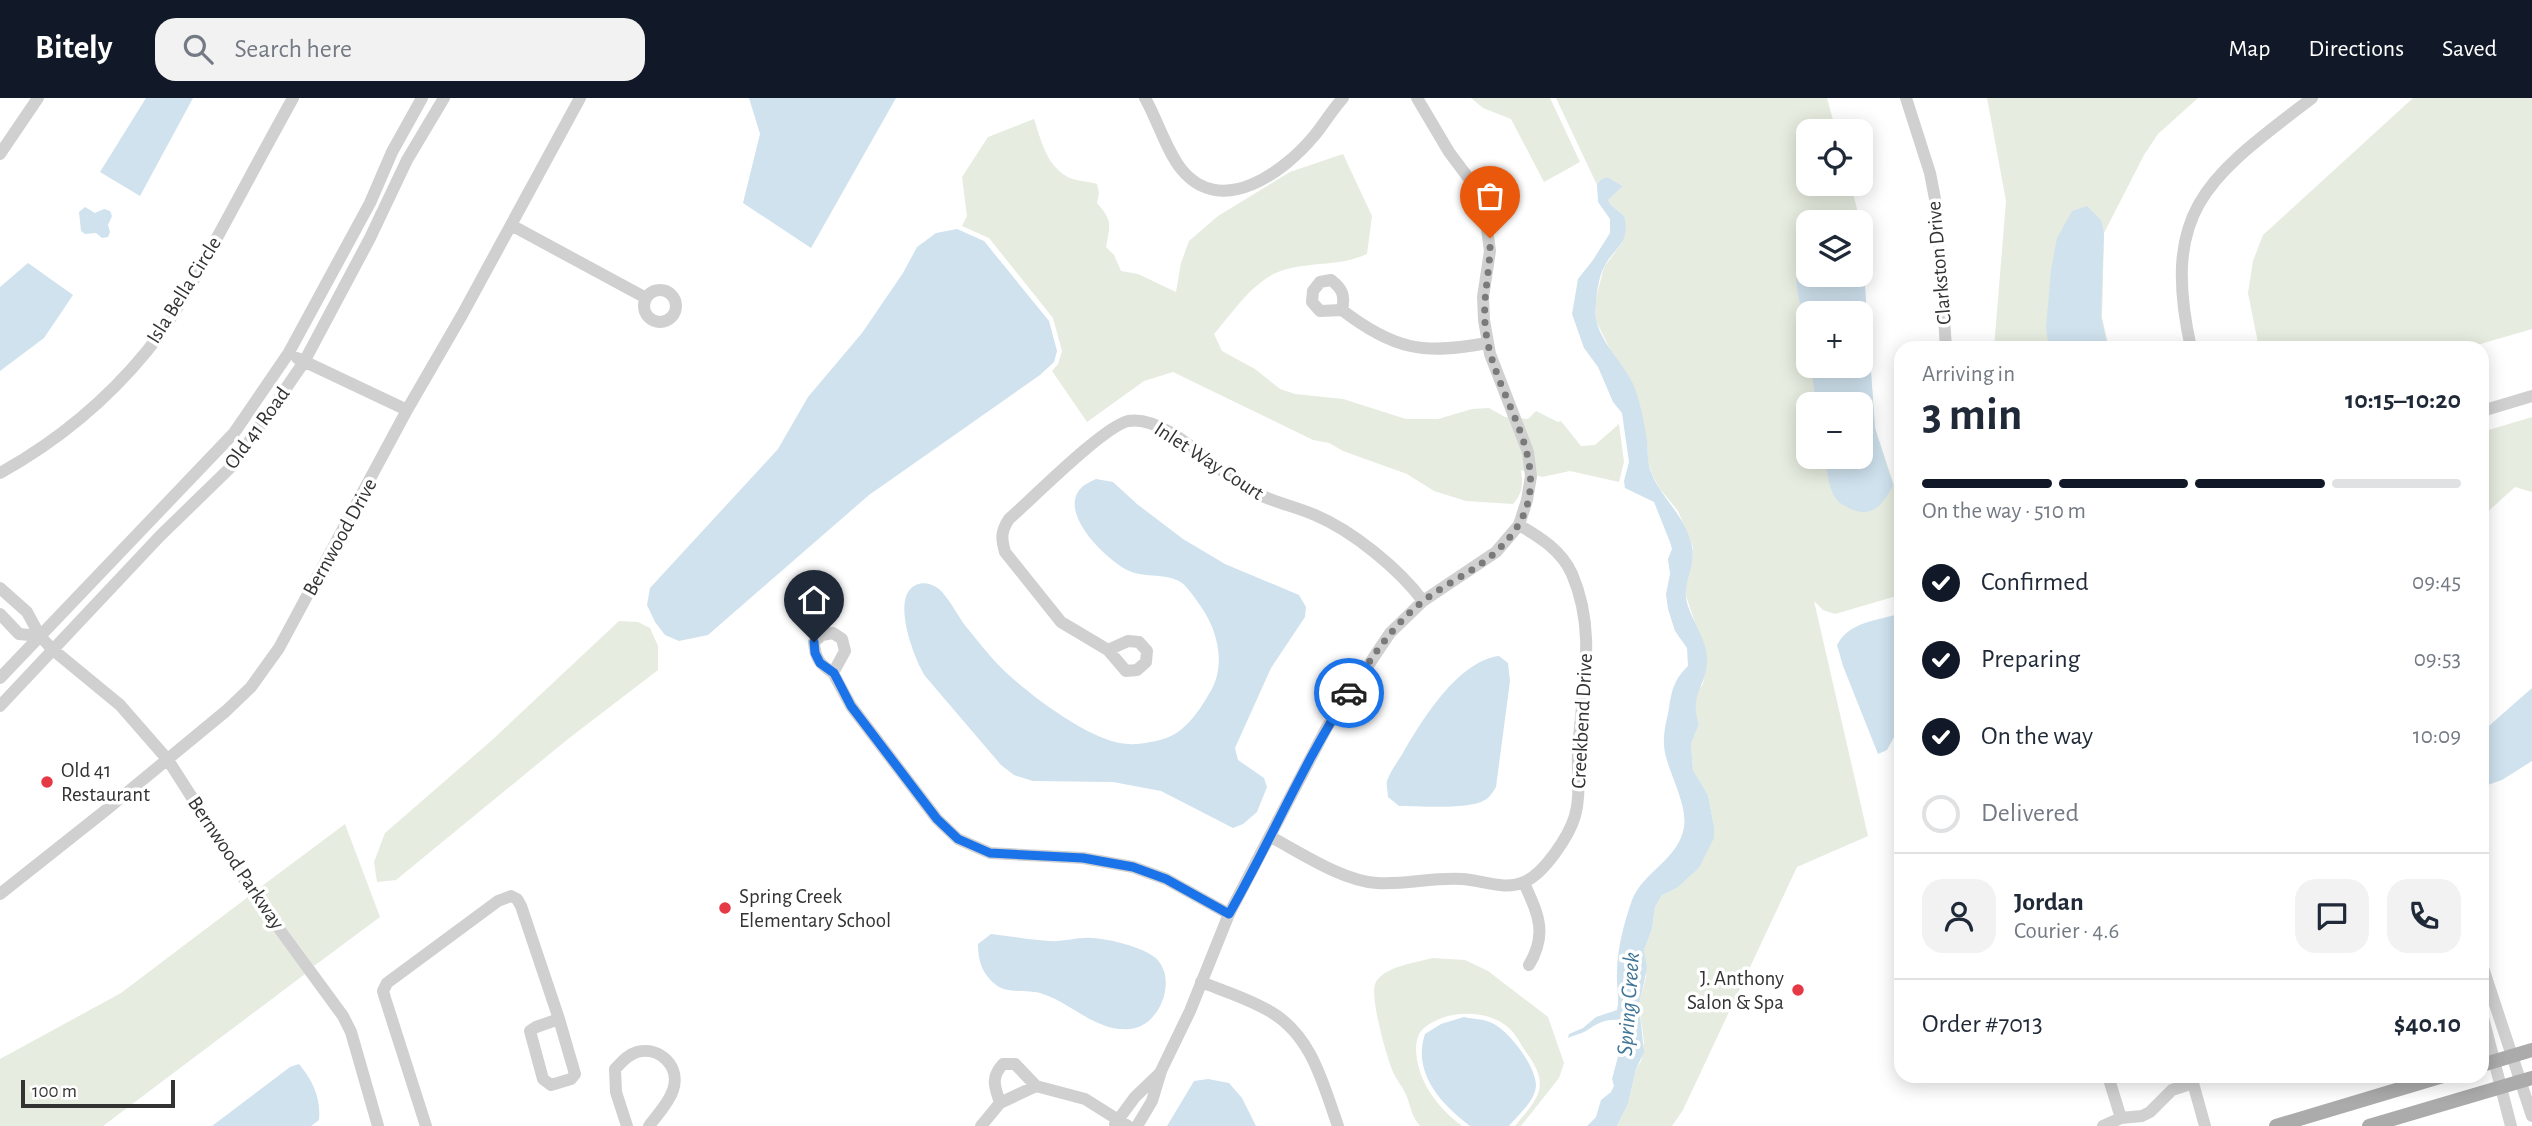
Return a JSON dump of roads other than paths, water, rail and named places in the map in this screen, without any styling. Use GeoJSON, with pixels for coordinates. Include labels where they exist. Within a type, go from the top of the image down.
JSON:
{"type":"FeatureCollection","features":[{"type":"Feature","properties":{"kind":"main road"},"geometry":{"type":"LineString","coordinates":[[2489,1063],[2532,1050]]}},
{"type":"Feature","properties":{"kind":"main road"},"geometry":{"type":"LineString","coordinates":[[2369,1126],[2527,1079]]}},
{"type":"Feature","properties":{"kind":"main road"},"geometry":{"type":"LineString","coordinates":[[2276,1126],[2420,1083]]}},
{"type":"Feature","properties":{"kind":"street"},"geometry":{"type":"LineString","coordinates":[[0,154],[38,98]]}},
{"type":"Feature","properties":{"kind":"street","name":"Isla Bella Circle"},"geometry":{"type":"LineString","coordinates":[[0,472],[45,446],[66,430],[106,395],[146,352],[191,286],[293,98]]}},
{"type":"Feature","properties":{"kind":"street","name":"Old 41 Road"},"geometry":{"type":"LineString","coordinates":[[0,678],[69,609],[234,433],[288,354],[370,203],[392,152],[422,98]]}},
{"type":"Feature","properties":{"kind":"street","name":"Old 41 Road"},"geometry":{"type":"LineString","coordinates":[[0,706],[160,536],[233,465],[304,362],[370,238],[407,160],[444,98]]}},
{"type":"Feature","properties":{"kind":"street","name":"Bernwood Drive"},"geometry":{"type":"LineString","coordinates":[[0,894],[168,760],[251,687],[266,667],[279,648],[580,98]]}},
{"type":"Feature","properties":{"kind":"street"},"geometry":{"type":"LineString","coordinates":[[1145,98],[1174,158],[1188,177],[1209,188],[1234,191],[1256,184],[1285,163],[1314,137],[1343,98]]}},
{"type":"Feature","properties":{"kind":"street"},"geometry":{"type":"LineString","coordinates":[[1137,1126],[1152,1101],[1161,1071],[1174,1047],[1229,914],[1327,727],[1382,643],[1423,601],[1496,552],[1519,525],[1530,489],[1531,464],[1525,442],[1488,343],[1483,297],[1490,251],[1485,214],[1470,180],[1416,98]]}},
{"type":"Feature","properties":{"kind":"street","name":"Clarkston Drive"},"geometry":{"type":"LineString","coordinates":[[1906,98],[1930,173],[1937,209],[1946,341]]}},
{"type":"Feature","properties":{"kind":"street"},"geometry":{"type":"LineString","coordinates":[[2189,341],[2183,311],[2181,275],[2186,237],[2195,211],[2226,166],[2312,98]]}},
{"type":"Feature","properties":{"kind":"street"},"geometry":{"type":"LineString","coordinates":[[511,225],[646,298]]}},
{"type":"Feature","properties":{"kind":"street"},"geometry":{"type":"LineString","coordinates":[[1342,310],[1371,330],[1418,348],[1443,350],[1488,343]]}},
{"type":"Feature","properties":{"kind":"street"},"geometry":{"type":"LineString","coordinates":[[288,354],[407,410]]}},
{"type":"Feature","properties":{"kind":"street"},"geometry":{"type":"LineString","coordinates":[[2489,409],[2532,396]]}},
{"type":"Feature","properties":{"kind":"street","name":"Inlet Way Court"},"geometry":{"type":"LineString","coordinates":[[1108,650],[1072,630],[1053,614],[1005,552],[1002,529],[1009,519],[1106,432],[1126,422],[1137,420],[1160,425],[1248,489],[1269,500],[1317,515],[1339,528],[1404,578],[1423,601]]}},
{"type":"Feature","properties":{"kind":"street","name":"Creekbend Drive"},"geometry":{"type":"LineString","coordinates":[[1519,525],[1548,543],[1572,575],[1583,615],[1587,661],[1574,818],[1549,860],[1524,883]]}},
{"type":"Feature","properties":{"kind":"street","name":"Bernwood Parkway"},"geometry":{"type":"LineString","coordinates":[[0,588],[27,612],[40,636],[52,649],[120,705],[168,760],[253,893],[343,1016],[351,1032],[378,1126]]}},
{"type":"Feature","properties":{"kind":"street"},"geometry":{"type":"LineString","coordinates":[[0,614],[19,634],[40,636]]}},
{"type":"Feature","properties":{"kind":"street"},"geometry":{"type":"LineString","coordinates":[[834,673],[851,706],[937,819],[958,839],[990,853],[1083,858],[1133,867],[1166,879],[1229,914]]}},
{"type":"Feature","properties":{"kind":"street"},"geometry":{"type":"LineString","coordinates":[[1271,837],[1363,881],[1391,883],[1449,878],[1506,886],[1524,883],[1540,916],[1541,928],[1536,954],[1529,965]]}},
{"type":"Feature","properties":{"kind":"street"},"geometry":{"type":"LineString","coordinates":[[426,1126],[384,998],[383,991],[387,983],[498,901],[511,896],[521,906],[559,1019],[575,1074],[571,1079],[551,1085],[543,1079],[530,1031],[559,1019]]}},
{"type":"Feature","properties":{"kind":"street"},"geometry":{"type":"LineString","coordinates":[[1201,982],[1261,1007],[1292,1028],[1315,1062],[1338,1126]]}},
{"type":"Feature","properties":{"kind":"street"},"geometry":{"type":"LineString","coordinates":[[2489,988],[2500,1023],[2527,1079],[2532,1116]]}},
{"type":"Feature","properties":{"kind":"street"},"geometry":{"type":"LineString","coordinates":[[627,1126],[616,1092],[615,1069],[624,1059],[636,1052],[650,1051],[663,1056],[676,1077],[669,1100],[649,1126]]}},
{"type":"Feature","properties":{"kind":"street"},"geometry":{"type":"LineString","coordinates":[[1000,1103],[993,1083],[995,1072],[1003,1065],[1015,1064],[1036,1086],[1085,1099],[1120,1124],[1144,1087],[1161,1071]]}},
{"type":"Feature","properties":{"kind":"street"},"geometry":{"type":"LineString","coordinates":[[2489,1065],[2500,1087],[2511,1126]]}},
{"type":"Feature","properties":{"kind":"street"},"geometry":{"type":"LineString","coordinates":[[2110,1083],[2121,1118]]}},
{"type":"Feature","properties":{"kind":"street"},"geometry":{"type":"LineString","coordinates":[[2103,1126],[2121,1118],[2142,1116],[2150,1112],[2172,1090],[2193,1083],[2205,1126]]}},
{"type":"Feature","properties":{"kind":"street"},"geometry":{"type":"LineString","coordinates":[[981,1126],[1000,1103],[1036,1086]]}},
{"type":"Feature","properties":{"kind":"water"},"geometry":{"type":"Polygon","coordinates":[[[146,98],[193,98],[140,196],[100,172],[146,98]]]}},
{"type":"Feature","properties":{"kind":"water"},"geometry":{"type":"Polygon","coordinates":[[[749,98],[896,98],[811,248],[743,203],[760,134],[749,98]]]}},
{"type":"Feature","properties":{"kind":"water","name":"Spring Creek"},"geometry":{"type":"Polygon","coordinates":[[[1607,177],[1623,186],[1608,200],[1624,216],[1626,225],[1624,239],[1602,272],[1597,293],[1596,319],[1602,337],[1629,376],[1635,390],[1645,426],[1651,472],[1684,524],[1692,546],[1686,598],[1704,643],[1707,658],[1705,676],[1696,705],[1699,724],[1691,744],[1693,770],[1708,795],[1714,838],[1699,868],[1677,888],[1662,895],[1655,907],[1652,929],[1644,950],[1647,968],[1639,1005],[1644,1052],[1636,1069],[1628,1104],[1617,1126],[1587,1126],[1596,1117],[1601,1100],[1614,1086],[1612,1079],[1626,1027],[1620,1020],[1605,1021],[1568,1038],[1569,1034],[1583,1028],[1596,1017],[1617,1010],[1618,955],[1632,900],[1644,881],[1668,857],[1681,838],[1684,827],[1683,807],[1665,754],[1664,740],[1673,690],[1688,666],[1687,648],[1675,631],[1668,609],[1666,594],[1670,574],[1668,559],[1672,549],[1670,542],[1654,502],[1625,488],[1629,462],[1622,413],[1613,402],[1598,367],[1584,348],[1572,314],[1578,279],[1610,233],[1610,219],[1598,202],[1597,185],[1607,177]]]}},
{"type":"Feature","properties":{"kind":"water"},"geometry":{"type":"Polygon","coordinates":[[[2087,206],[2101,220],[2104,233],[2101,317],[2106,341],[2048,341],[2046,328],[2051,270],[2057,238],[2072,211],[2087,206]]]}},
{"type":"Feature","properties":{"kind":"water"},"geometry":{"type":"Polygon","coordinates":[[[85,207],[95,213],[104,209],[110,211],[112,216],[108,225],[108,237],[102,238],[96,233],[85,234],[81,231],[79,212],[85,207]]]}},
{"type":"Feature","properties":{"kind":"water"},"geometry":{"type":"Polygon","coordinates":[[[957,229],[984,241],[1049,321],[1057,351],[1054,362],[1040,375],[869,495],[708,635],[679,641],[665,635],[647,605],[650,588],[778,449],[808,397],[862,333],[903,273],[917,247],[936,233],[957,229]]]}},
{"type":"Feature","properties":{"kind":"water"},"geometry":{"type":"Polygon","coordinates":[[[28,263],[73,295],[44,338],[0,371],[0,287],[28,263]]]}},
{"type":"Feature","properties":{"kind":"water"},"geometry":{"type":"Polygon","coordinates":[[[1797,287],[1865,287],[1866,301],[1800,301],[1797,287]]]}},
{"type":"Feature","properties":{"kind":"water"},"geometry":{"type":"Polygon","coordinates":[[[1813,378],[1871,378],[1872,392],[1814,392],[1813,378]]]}},
{"type":"Feature","properties":{"kind":"water"},"geometry":{"type":"Polygon","coordinates":[[[1873,400],[1875,428],[1893,485],[1877,507],[1859,512],[1837,500],[1830,485],[1827,469],[1873,469],[1873,400]]]}},
{"type":"Feature","properties":{"kind":"water"},"geometry":{"type":"Polygon","coordinates":[[[1096,479],[1113,482],[1183,539],[1225,564],[1299,595],[1306,607],[1305,617],[1271,668],[1235,748],[1238,760],[1264,778],[1267,787],[1257,812],[1243,824],[1233,828],[1161,791],[1113,782],[1033,781],[1014,775],[1001,765],[925,676],[915,656],[907,628],[905,601],[908,591],[916,585],[926,583],[936,587],[944,595],[964,625],[1004,671],[1050,708],[1083,729],[1115,742],[1136,744],[1168,737],[1183,728],[1195,716],[1215,682],[1219,658],[1215,634],[1204,611],[1182,583],[1166,577],[1127,570],[1107,556],[1087,534],[1075,509],[1076,497],[1082,487],[1096,479]]]}},
{"type":"Feature","properties":{"kind":"water"},"geometry":{"type":"Polygon","coordinates":[[[1894,615],[1894,737],[1887,750],[1878,754],[1837,645],[1849,631],[1873,620],[1894,615]]]}},
{"type":"Feature","properties":{"kind":"water"},"geometry":{"type":"Polygon","coordinates":[[[1499,656],[1508,663],[1510,681],[1493,793],[1485,800],[1467,805],[1399,806],[1388,797],[1387,781],[1420,725],[1456,680],[1484,660],[1499,656]]]}},
{"type":"Feature","properties":{"kind":"water"},"geometry":{"type":"Polygon","coordinates":[[[2532,688],[2532,761],[2502,780],[2489,785],[2489,726],[2532,688]]]}},
{"type":"Feature","properties":{"kind":"water"},"geometry":{"type":"Polygon","coordinates":[[[991,934],[1049,941],[1099,939],[1135,947],[1158,960],[1166,983],[1164,996],[1152,1018],[1142,1025],[1130,1029],[1106,1026],[1054,998],[1031,992],[1006,990],[991,981],[980,962],[978,944],[991,934]]]}},
{"type":"Feature","properties":{"kind":"water"},"geometry":{"type":"Polygon","coordinates":[[[1464,1017],[1486,1021],[1499,1027],[1520,1050],[1535,1077],[1535,1091],[1530,1102],[1509,1126],[1470,1126],[1440,1098],[1426,1074],[1422,1062],[1425,1034],[1441,1024],[1464,1017]]]}},
{"type":"Feature","properties":{"kind":"water"},"geometry":{"type":"Polygon","coordinates":[[[299,1064],[312,1083],[319,1104],[319,1120],[311,1126],[212,1126],[290,1067],[299,1064]]]}},
{"type":"Feature","properties":{"kind":"water"},"geometry":{"type":"Polygon","coordinates":[[[1208,1079],[1229,1083],[1242,1098],[1256,1126],[1167,1126],[1194,1081],[1208,1079]]]}},
{"type":"Feature","properties":{"kind":"place","name":"Old 41 Restaurant"},"geometry":{"type":"Point","coordinates":[47,782]}},
{"type":"Feature","properties":{"kind":"place","name":"Spring Creek Elementary School"},"geometry":{"type":"Point","coordinates":[725,908]}},
{"type":"Feature","properties":{"kind":"place","name":"J. Anthony Salon & Spa"},"geometry":{"type":"Point","coordinates":[1798,990]}}]}
